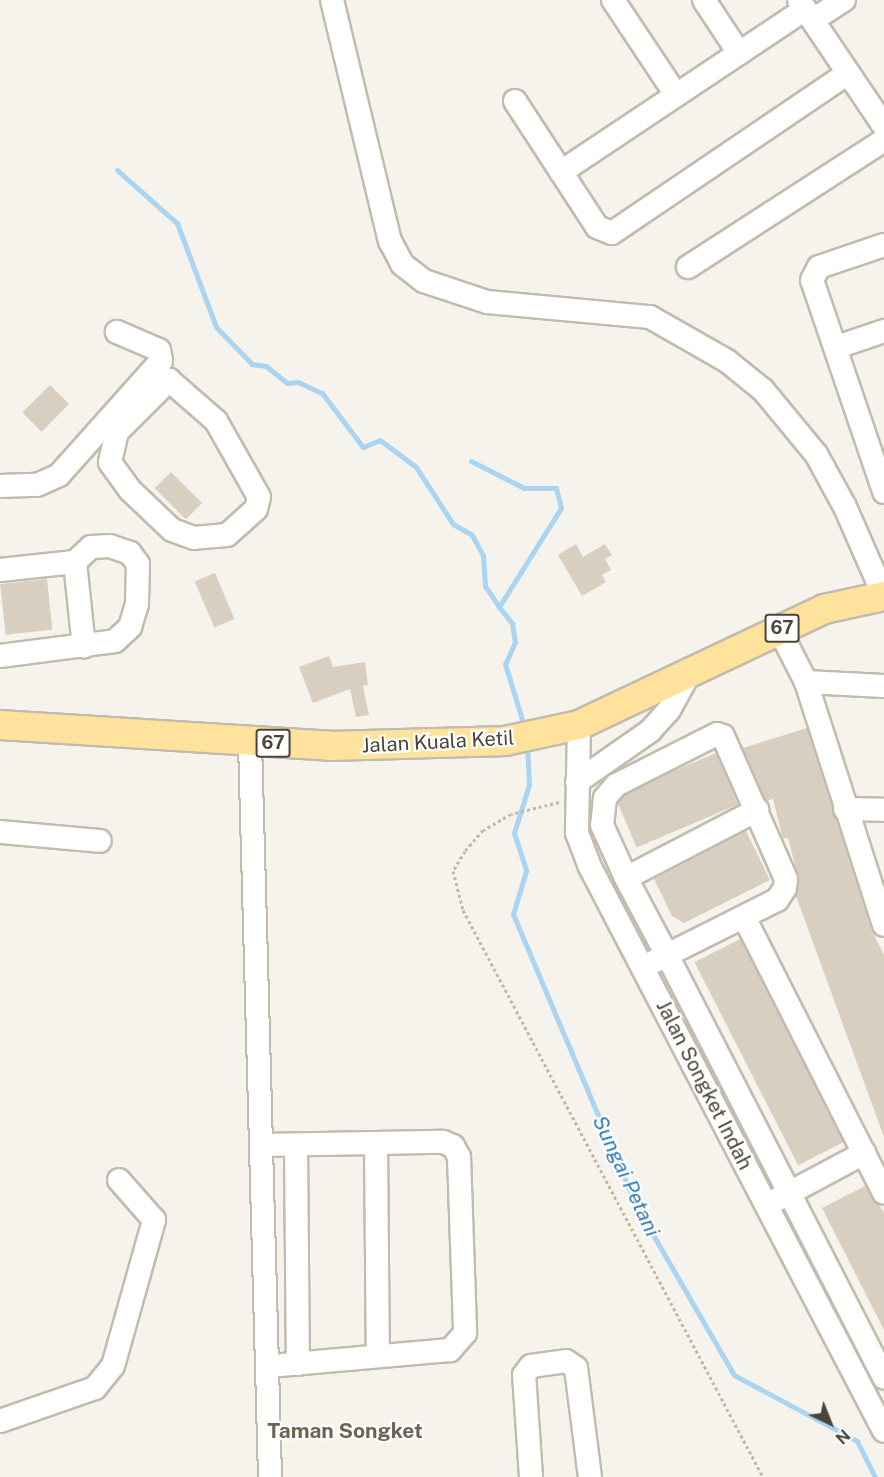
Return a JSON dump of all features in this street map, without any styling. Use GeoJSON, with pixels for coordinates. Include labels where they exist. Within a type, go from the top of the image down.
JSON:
{"type":"FeatureCollection","features":[{"type":"Feature","properties":{"kind":"main road","name":"Jalan Kuala Ketil"},"geometry":{"type":"LineString","coordinates":[[0,725],[250,742],[401,747],[506,741],[579,725],[687,677],[779,629],[824,609],[884,596]]}},
{"type":"Feature","properties":{"kind":"street"},"geometry":{"type":"LineString","coordinates":[[332,0],[390,241],[402,264],[424,281],[487,302],[650,317],[727,361],[763,390],[816,454],[845,507],[884,596]]}},
{"type":"Feature","properties":{"kind":"street"},"geometry":{"type":"LineString","coordinates":[[613,0],[676,95]]}},
{"type":"Feature","properties":{"kind":"street"},"geometry":{"type":"LineString","coordinates":[[704,0],[739,53]]}},
{"type":"Feature","properties":{"kind":"street"},"geometry":{"type":"LineString","coordinates":[[561,171],[806,10],[844,0]]}},
{"type":"Feature","properties":{"kind":"street"},"geometry":{"type":"LineString","coordinates":[[806,10],[884,126]]}},
{"type":"Feature","properties":{"kind":"street"},"geometry":{"type":"LineString","coordinates":[[515,101],[605,233],[612,233],[848,73]]}},
{"type":"Feature","properties":{"kind":"street"},"geometry":{"type":"LineString","coordinates":[[688,267],[884,140]]}},
{"type":"Feature","properties":{"kind":"street"},"geometry":{"type":"LineString","coordinates":[[884,245],[819,267],[812,280],[837,347],[875,430],[884,492]]}},
{"type":"Feature","properties":{"kind":"street"},"geometry":{"type":"LineString","coordinates":[[837,347],[884,331]]}},
{"type":"Feature","properties":{"kind":"street"},"geometry":{"type":"LineString","coordinates":[[0,486],[37,485],[59,475],[113,427],[163,383],[174,381],[216,421],[259,497],[256,509],[227,535],[194,538],[172,530],[115,473],[110,462],[113,427],[162,356],[159,350],[117,332]]}},
{"type":"Feature","properties":{"kind":"street"},"geometry":{"type":"LineString","coordinates":[[0,656],[84,646],[115,641],[130,627],[137,604],[138,564],[130,553],[110,546],[83,550],[75,562],[84,646]]}},
{"type":"Feature","properties":{"kind":"street"},"geometry":{"type":"LineString","coordinates":[[0,570],[75,562]]}},
{"type":"Feature","properties":{"kind":"street"},"geometry":{"type":"LineString","coordinates":[[779,629],[806,682],[884,925]]}},
{"type":"Feature","properties":{"kind":"street"},"geometry":{"type":"LineString","coordinates":[[577,782],[650,731],[669,710],[687,677]]}},
{"type":"Feature","properties":{"kind":"street"},"geometry":{"type":"LineString","coordinates":[[806,682],[884,686]]}},
{"type":"Feature","properties":{"kind":"street","name":"Jalan Songket Indah"},"geometry":{"type":"LineString","coordinates":[[579,725],[577,833],[589,865],[884,1431]]}},
{"type":"Feature","properties":{"kind":"street"},"geometry":{"type":"LineString","coordinates":[[644,968],[667,955],[777,900],[785,888],[786,879],[731,746],[717,734],[616,785],[605,798],[602,825],[626,878],[667,955],[884,1378]]}},
{"type":"Feature","properties":{"kind":"street"},"geometry":{"type":"LineString","coordinates":[[250,742],[263,1145],[270,1477]]}},
{"type":"Feature","properties":{"kind":"street"},"geometry":{"type":"LineString","coordinates":[[845,809],[884,810]]}},
{"type":"Feature","properties":{"kind":"street"},"geometry":{"type":"LineString","coordinates":[[626,878],[757,810]]}},
{"type":"Feature","properties":{"kind":"street"},"geometry":{"type":"LineString","coordinates":[[0,832],[100,841]]}},
{"type":"Feature","properties":{"kind":"street"},"geometry":{"type":"LineString","coordinates":[[744,917],[884,1193]]}},
{"type":"Feature","properties":{"kind":"street"},"geometry":{"type":"LineString","coordinates":[[263,1145],[376,1143],[453,1146],[459,1156],[465,1333],[450,1350],[269,1366]]}},
{"type":"Feature","properties":{"kind":"street"},"geometry":{"type":"LineString","coordinates":[[376,1143],[378,1355]]}},
{"type":"Feature","properties":{"kind":"street"},"geometry":{"type":"LineString","coordinates":[[296,1145],[298,1364]]}},
{"type":"Feature","properties":{"kind":"street"},"geometry":{"type":"LineString","coordinates":[[767,1206],[864,1153]]}},
{"type":"Feature","properties":{"kind":"street"},"geometry":{"type":"LineString","coordinates":[[0,1421],[95,1388],[113,1366],[154,1220],[119,1180]]}},
{"type":"Feature","properties":{"kind":"street"},"geometry":{"type":"LineString","coordinates":[[531,1477],[522,1390],[531,1366],[574,1364],[590,1477]]}},
{"type":"Feature","properties":{"kind":"path"},"geometry":{"type":"LineString","coordinates":[[537,806],[511,814],[483,830],[453,871],[464,910],[763,1477]]}},
{"type":"Feature","properties":{"kind":"building"},"geometry":{"type":"Polygon","coordinates":[[[50,385],[69,404],[42,432],[22,413],[50,385]]]}},
{"type":"Feature","properties":{"kind":"building"},"geometry":{"type":"Polygon","coordinates":[[[171,472],[202,503],[186,519],[155,488],[171,472]]]}},
{"type":"Feature","properties":{"kind":"building"},"geometry":{"type":"Polygon","coordinates":[[[576,544],[583,557],[605,544],[612,555],[605,559],[611,570],[602,575],[606,582],[582,596],[558,555],[576,544]]]}},
{"type":"Feature","properties":{"kind":"building"},"geometry":{"type":"Polygon","coordinates":[[[215,573],[235,619],[214,628],[195,582],[215,573]]]}},
{"type":"Feature","properties":{"kind":"building"},"geometry":{"type":"Polygon","coordinates":[[[47,579],[52,630],[6,635],[0,584],[47,579]]]}},
{"type":"Feature","properties":{"kind":"building"},"geometry":{"type":"Polygon","coordinates":[[[329,656],[333,667],[365,662],[368,685],[363,686],[369,715],[356,717],[350,689],[313,703],[299,667],[329,656]]]}},
{"type":"Feature","properties":{"kind":"building"},"geometry":{"type":"Polygon","coordinates":[[[807,728],[871,929],[884,955],[884,1137],[796,896],[799,880],[788,838],[783,839],[773,799],[766,801],[743,748],[807,728]]]}},
{"type":"Feature","properties":{"kind":"building"},"geometry":{"type":"Polygon","coordinates":[[[716,753],[738,805],[637,848],[615,796],[716,753]]]}},
{"type":"Feature","properties":{"kind":"building"},"geometry":{"type":"Polygon","coordinates":[[[746,831],[770,880],[684,923],[672,916],[654,879],[746,831]]]}},
{"type":"Feature","properties":{"kind":"building"},"geometry":{"type":"Polygon","coordinates":[[[740,939],[844,1142],[798,1165],[695,962],[740,939]]]}},
{"type":"Feature","properties":{"kind":"building"},"geometry":{"type":"Polygon","coordinates":[[[865,1186],[884,1212],[884,1330],[822,1208],[865,1186]]]}},
{"type":"Feature","properties":{"kind":"waterway"},"geometry":{"type":"LineString","coordinates":[[117,170],[177,223],[216,327],[252,364],[266,366],[287,383],[298,382],[322,393],[363,447],[380,440],[416,467],[453,524],[472,535],[483,556],[485,586],[499,607]]}},
{"type":"Feature","properties":{"kind":"waterway"},"geometry":{"type":"LineString","coordinates":[[471,461],[524,488],[556,488],[561,508],[499,607],[512,623],[515,642],[505,664],[525,729]]}},
{"type":"Feature","properties":{"kind":"waterway","name":"Sungai Petani"},"geometry":{"type":"LineString","coordinates":[[527,744],[529,785],[514,833],[526,871],[513,914],[637,1207],[734,1375],[857,1441],[875,1477]]}},
{"type":"Feature","properties":{"kind":"district","name":"Taman Songket"},"geometry":{"type":"Point","coordinates":[345,1431]}}]}
